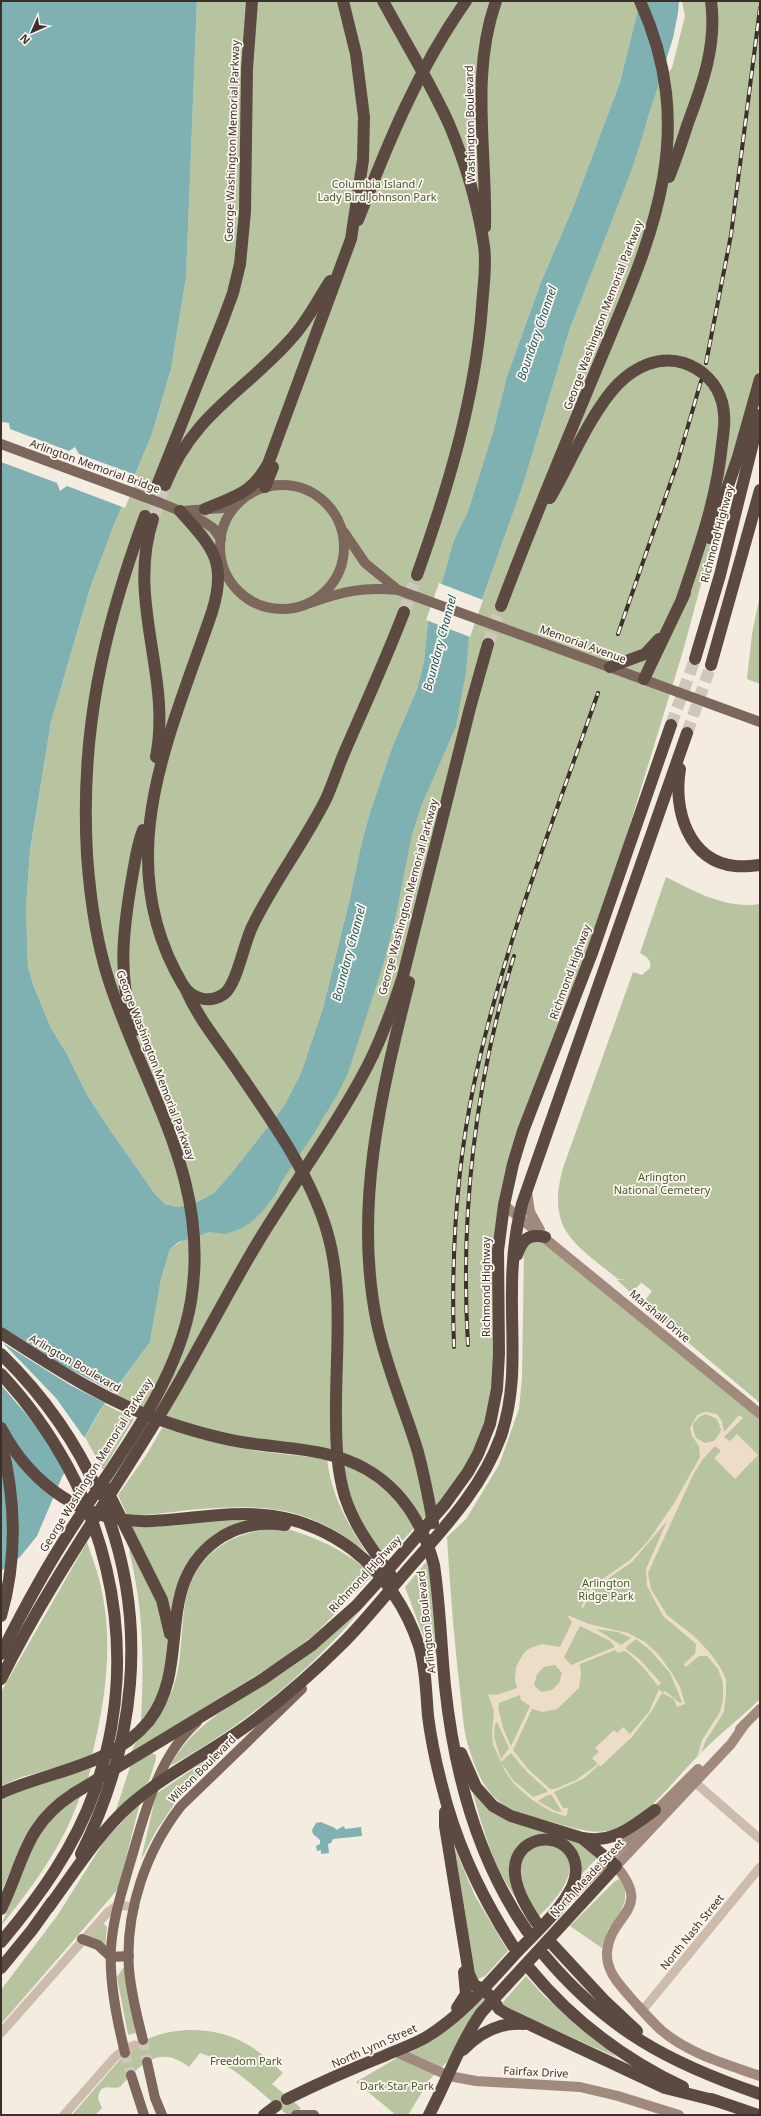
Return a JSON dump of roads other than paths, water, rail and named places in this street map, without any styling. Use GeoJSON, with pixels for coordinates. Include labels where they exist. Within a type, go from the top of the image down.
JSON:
{"type":"FeatureCollection","features":[{"type":"Feature","properties":{"kind":"highway","name":"George Washington Memorial Parkway"},"geometry":{"type":"LineString","coordinates":[[252,1],[247,69],[245,212],[240,264],[233,292],[223,320],[161,484],[191,436],[216,409],[296,335],[311,314],[344,258]]}},
{"type":"Feature","properties":{"kind":"highway"},"geometry":{"type":"LineString","coordinates":[[343,1],[356,54],[364,116],[363,160],[351,239]]}},
{"type":"Feature","properties":{"kind":"highway"},"geometry":{"type":"LineString","coordinates":[[383,1],[442,110],[455,139],[477,211],[484,248],[480,332],[469,403],[447,484],[417,575]]}},
{"type":"Feature","properties":{"kind":"highway"},"geometry":{"type":"LineString","coordinates":[[205,509],[231,500],[250,488],[266,469],[387,146],[416,83],[466,1]]}},
{"type":"Feature","properties":{"kind":"highway","name":"Washington Boulevard"},"geometry":{"type":"LineString","coordinates":[[484,248],[485,211],[481,116],[481,72],[487,33],[496,1]]}},
{"type":"Feature","properties":{"kind":"highway","name":"George Washington Memorial Parkway"},"geometry":{"type":"LineString","coordinates":[[500,606],[625,300],[650,233],[661,195],[668,137],[665,86],[656,45],[640,1]]}},
{"type":"Feature","properties":{"kind":"highway"},"geometry":{"type":"LineString","coordinates":[[661,195],[672,168],[707,66],[713,36],[711,1]]}},
{"type":"Feature","properties":{"kind":"highway"},"geometry":{"type":"LineString","coordinates":[[528,536],[600,408],[618,385],[638,368],[655,362],[675,361],[691,366],[704,374],[719,393],[724,408],[724,423],[719,470],[712,507],[682,599]]}},
{"type":"Feature","properties":{"kind":"highway"},"geometry":{"type":"LineString","coordinates":[[644,679],[703,557],[717,521],[760,379]]}},
{"type":"Feature","properties":{"kind":"highway","name":"Richmond Highway"},"geometry":{"type":"LineString","coordinates":[[695,659],[724,561],[760,415]]}},
{"type":"Feature","properties":{"kind":"highway"},"geometry":{"type":"LineString","coordinates":[[265,487],[275,462],[277,442]]}},
{"type":"Feature","properties":{"kind":"highway"},"geometry":{"type":"LineString","coordinates":[[711,666],[760,490]]}},
{"type":"Feature","properties":{"kind":"highway"},"geometry":{"type":"LineString","coordinates":[[160,1108],[148,1064],[128,1009],[122,965],[123,938],[140,836],[150,812],[154,790],[169,738],[212,612],[219,586],[216,562],[207,542],[180,511]]}},
{"type":"Feature","properties":{"kind":"highway","name":"George Washington Memorial Parkway"},"geometry":{"type":"LineString","coordinates":[[1,1654],[52,1561],[138,1426],[166,1376],[179,1345],[189,1310],[194,1274],[195,1242],[191,1200],[180,1159],[121,1015],[104,965],[91,899],[86,831],[87,760],[98,675],[120,585],[149,517],[144,590],[160,709],[159,740],[155,765],[154,790]]}},
{"type":"Feature","properties":{"kind":"highway"},"geometry":{"type":"LineString","coordinates":[[212,612],[222,596],[224,567]]}},
{"type":"Feature","properties":{"kind":"highway"},"geometry":{"type":"LineString","coordinates":[[182,982],[190,993],[203,999],[220,996],[231,986],[244,944],[253,924],[312,825],[331,788],[404,612]]}},
{"type":"Feature","properties":{"kind":"highway"},"geometry":{"type":"LineString","coordinates":[[610,667],[645,654],[655,646],[668,627]]}},
{"type":"Feature","properties":{"kind":"highway","name":"George Washington Memorial Parkway"},"geometry":{"type":"LineString","coordinates":[[1,1679],[60,1572],[167,1403],[260,1238],[357,1084],[391,1012],[415,930],[470,708],[488,644]]}},
{"type":"Feature","properties":{"kind":"highway","name":"Richmond Highway"},"geometry":{"type":"LineString","coordinates":[[1,1909],[28,1841],[38,1825],[51,1811],[73,1794],[287,1663],[335,1626],[356,1606],[445,1504],[468,1472],[478,1454],[490,1424],[497,1389],[500,1354],[497,1267],[504,1205],[524,1131],[592,953],[671,725]]}},
{"type":"Feature","properties":{"kind":"highway"},"geometry":{"type":"LineString","coordinates":[[1,1968],[113,1821],[141,1796],[170,1775],[221,1744],[298,1686],[345,1641],[461,1508],[475,1489],[489,1465],[506,1421],[512,1392],[514,1358],[512,1274],[515,1238],[519,1217],[527,1190],[687,733],[678,789],[679,805],[688,834],[704,853],[720,862],[734,866],[760,865]]}},
{"type":"Feature","properties":{"kind":"highway","name":"Arlington Boulevard"},"geometry":{"type":"LineString","coordinates":[[150,812],[147,842],[147,868],[152,905],[162,940],[199,1015],[256,1099],[306,1182],[326,1228],[336,1274],[336,1426],[338,1463],[342,1485],[356,1524],[378,1566],[414,1619],[424,1673],[430,1731],[445,1800],[459,1841],[476,1881],[496,1920],[513,1946]]}},
{"type":"Feature","properties":{"kind":"highway"},"geometry":{"type":"LineString","coordinates":[[415,930],[412,969],[387,1068],[375,1132],[370,1176],[368,1234],[370,1272],[377,1322],[384,1351],[418,1452],[430,1507],[435,1563]]}},
{"type":"Feature","properties":{"kind":"highway"},"geometry":{"type":"LineString","coordinates":[[512,1274],[523,1241],[534,1235],[545,1237]]}},
{"type":"Feature","properties":{"kind":"highway","name":"Arlington Boulevard"},"geometry":{"type":"LineString","coordinates":[[3,1334],[66,1375],[103,1395],[153,1417],[203,1434],[235,1441],[327,1454],[352,1462],[373,1473],[394,1490],[405,1502],[418,1522],[427,1540],[435,1563],[450,1720],[462,1784],[477,1831],[499,1884],[527,1931]]}},
{"type":"Feature","properties":{"kind":"highway"},"geometry":{"type":"LineString","coordinates":[[1,1354],[44,1390],[69,1421],[89,1454],[165,1609],[170,1634],[172,1657]]}},
{"type":"Feature","properties":{"kind":"highway"},"geometry":{"type":"LineString","coordinates":[[12,1364],[52,1412],[87,1468],[112,1525],[126,1583],[130,1611],[132,1654],[131,1682],[126,1724],[113,1778],[89,1838],[48,1908]]}},
{"type":"Feature","properties":{"kind":"highway"},"geometry":{"type":"LineString","coordinates":[[1,1374],[35,1415],[72,1477],[95,1528],[110,1581],[116,1623],[118,1659],[111,1726],[94,1791],[83,1819],[56,1869],[36,1898],[1,1942]]}},
{"type":"Feature","properties":{"kind":"highway"},"geometry":{"type":"LineString","coordinates":[[1,1428],[18,1457],[42,1482],[79,1507],[108,1516],[141,1521],[240,1514],[267,1515],[308,1525],[334,1537],[378,1566]]}},
{"type":"Feature","properties":{"kind":"highway"},"geometry":{"type":"LineString","coordinates":[[1,1441],[10,1479],[14,1519],[12,1564],[1,1616]]}},
{"type":"Feature","properties":{"kind":"highway"},"geometry":{"type":"LineString","coordinates":[[1,1793],[22,1784],[94,1762],[128,1741],[142,1728],[157,1708],[168,1683],[178,1603],[184,1583],[195,1562],[213,1543],[240,1529],[269,1523],[296,1527],[334,1537]]}},
{"type":"Feature","properties":{"kind":"highway"},"geometry":{"type":"LineString","coordinates":[[450,1720],[471,1778],[479,1792],[490,1804],[511,1816],[582,1838],[599,1839],[618,1835],[655,1810]]}},
{"type":"Feature","properties":{"kind":"highway"},"geometry":{"type":"LineString","coordinates":[[445,1800],[445,1826],[470,1977],[474,1985],[483,1989],[504,2012],[665,2088],[717,2101],[758,2115]]}},
{"type":"Feature","properties":{"kind":"highway"},"geometry":{"type":"LineString","coordinates":[[582,1838],[612,1862]]}},
{"type":"Feature","properties":{"kind":"highway"},"geometry":{"type":"LineString","coordinates":[[536,1922],[521,1894],[514,1868],[516,1860],[522,1850],[530,1843],[540,1839],[550,1839],[561,1843],[569,1850],[575,1860],[576,1872],[572,1887],[554,1913]]}},
{"type":"Feature","properties":{"kind":"highway","name":"North Meade Street"},"geometry":{"type":"LineString","coordinates":[[429,2115],[449,2076],[467,2035],[493,1999],[562,1924],[612,1862]]}},
{"type":"Feature","properties":{"kind":"highway","name":"North Meade Street"},"geometry":{"type":"LineString","coordinates":[[483,1989],[554,1913]]}},
{"type":"Feature","properties":{"kind":"highway"},"geometry":{"type":"LineString","coordinates":[[434,2032],[464,2000],[466,1994],[461,1952],[462,1929]]}},
{"type":"Feature","properties":{"kind":"highway"},"geometry":{"type":"LineString","coordinates":[[553,1945],[604,2000],[658,2052]]}},
{"type":"Feature","properties":{"kind":"highway"},"geometry":{"type":"LineString","coordinates":[[544,1955],[572,1986],[599,2011],[658,2052],[697,2071],[760,2094]]}},
{"type":"Feature","properties":{"kind":"highway"},"geometry":{"type":"LineString","coordinates":[[530,1969],[568,2010],[613,2047],[663,2077],[717,2101]]}},
{"type":"Feature","properties":{"kind":"highway","name":"North Lynn Street"},"geometry":{"type":"LineString","coordinates":[[287,2098],[394,2051],[414,2044],[434,2032],[458,2014],[483,1989]]}},
{"type":"Feature","properties":{"kind":"highway"},"geometry":{"type":"LineString","coordinates":[[458,2055],[477,2036],[493,2028],[509,2024],[531,2025]]}},
{"type":"Feature","properties":{"kind":"highway"},"geometry":{"type":"LineString","coordinates":[[264,2115],[276,2110]]}},
{"type":"Feature","properties":{"kind":"main road","name":"Arlington Memorial Bridge"},"geometry":{"type":"LineString","coordinates":[[1,444],[180,511],[208,524],[221,539]]}},
{"type":"Feature","properties":{"kind":"main road"},"geometry":{"type":"LineString","coordinates":[[279,484],[291,485],[315,494],[333,511],[342,528],[343,548],[338,570],[327,588],[310,603],[296,608],[285,610],[261,606],[239,590],[224,567],[221,539],[229,516],[246,498],[265,487],[279,484]]}},
{"type":"Feature","properties":{"kind":"main road","name":"Arlington Memorial Bridge"},"geometry":{"type":"LineString","coordinates":[[180,511],[227,507],[246,498]]}},
{"type":"Feature","properties":{"kind":"main road","name":"Memorial Avenue"},"geometry":{"type":"LineString","coordinates":[[342,528],[361,558],[393,588]]}},
{"type":"Feature","properties":{"kind":"main road","name":"Memorial Avenue"},"geometry":{"type":"LineString","coordinates":[[310,603],[350,590],[366,588],[393,588],[760,722]]}},
{"type":"Feature","properties":{"kind":"main road","name":"Wilson Boulevard"},"geometry":{"type":"LineString","coordinates":[[139,2043],[130,1978],[129,1956],[134,1907],[144,1871],[168,1824],[181,1806],[316,1675],[345,1641]]}},
{"type":"Feature","properties":{"kind":"main road","name":"Wilson Boulevard"},"geometry":{"type":"LineString","coordinates":[[125,2051],[119,2022],[111,1957],[118,1905],[145,1811],[162,1769],[182,1739],[194,1725],[212,1709]]}},
{"type":"Feature","properties":{"kind":"main road"},"geometry":{"type":"LineString","coordinates":[[82,1939],[98,1945],[111,1957],[129,1956]]}},
{"type":"Feature","properties":{"kind":"main road"},"geometry":{"type":"LineString","coordinates":[[146,2062],[155,2098],[162,2115]]}},
{"type":"Feature","properties":{"kind":"main road"},"geometry":{"type":"LineString","coordinates":[[131,2075],[144,2115]]}},
{"type":"Feature","properties":{"kind":"main road"},"geometry":{"type":"LineString","coordinates":[[296,2115],[314,2115]]}},
{"type":"Feature","properties":{"kind":"street","name":"Marshall Drive"},"geometry":{"type":"LineString","coordinates":[[527,1190],[530,1212],[545,1237]]}},
{"type":"Feature","properties":{"kind":"street","name":"Marshall Drive"},"geometry":{"type":"LineString","coordinates":[[504,1205],[760,1414]]}},
{"type":"Feature","properties":{"kind":"street","name":"North Meade Street"},"geometry":{"type":"LineString","coordinates":[[554,1913],[612,1862],[692,1781],[727,1740],[760,1709]]}},
{"type":"Feature","properties":{"kind":"street"},"geometry":{"type":"LineString","coordinates":[[692,1781],[760,1839]]}},
{"type":"Feature","properties":{"kind":"street","name":"North Meade Street"},"geometry":{"type":"LineString","coordinates":[[612,1862],[655,1810],[692,1781]]}},
{"type":"Feature","properties":{"kind":"street"},"geometry":{"type":"LineString","coordinates":[[612,1862],[627,1880],[631,1898],[627,1912],[610,1936],[608,1963],[614,1977],[642,2011],[661,2030],[683,2045],[715,2060],[760,2076]]}},
{"type":"Feature","properties":{"kind":"street","name":"North Nash Street"},"geometry":{"type":"LineString","coordinates":[[642,2011],[760,1867]]}},
{"type":"Feature","properties":{"kind":"street"},"geometry":{"type":"LineString","coordinates":[[1,2033],[82,1939],[108,1912],[118,1905],[134,1907]]}},
{"type":"Feature","properties":{"kind":"street"},"geometry":{"type":"LineString","coordinates":[[64,2115],[109,2063],[139,2043]]}},
{"type":"Feature","properties":{"kind":"street","name":"Fairfax Drive"},"geometry":{"type":"LineString","coordinates":[[394,2051],[449,2076],[476,2081],[580,2087],[618,2096],[679,2115]]}},
{"type":"Feature","properties":{"kind":"water","name":"Boundary Channel"},"geometry":{"type":"Polygon","coordinates":[[[1,1],[197,1],[186,278],[171,369],[152,434],[114,525],[90,588],[51,722],[30,850],[26,909],[28,967],[34,987],[51,1028],[68,1056],[87,1095],[110,1130],[155,1194],[165,1204],[176,1207],[191,1205],[214,1193],[284,1106],[301,1073],[323,1008],[349,902],[362,841],[371,809],[393,745],[417,689],[424,661],[428,620],[444,576],[453,542],[468,511],[493,432],[507,376],[541,282],[574,205],[620,82],[640,1],[679,1],[673,38],[633,166],[570,328],[523,485],[469,636],[466,672],[456,726],[422,804],[412,834],[394,924],[383,965],[348,1073],[337,1095],[311,1138],[282,1181],[275,1195],[262,1212],[250,1223],[240,1229],[225,1234],[209,1232],[179,1242],[170,1249],[161,1279],[150,1342],[100,1410],[62,1477],[37,1536],[20,1557],[1,1571],[1,1]]]}},
{"type":"Feature","properties":{"kind":"water"},"geometry":{"type":"Polygon","coordinates":[[[321,1822],[335,1828],[336,1830],[344,1826],[345,1829],[361,1827],[362,1836],[333,1839],[331,1843],[328,1844],[329,1853],[321,1854],[321,1850],[317,1851],[316,1846],[320,1844],[320,1840],[313,1834],[312,1830],[316,1823],[321,1822]]]}},
{"type":"Feature","properties":{"kind":"tunnel"},"geometry":{"type":"LineString","coordinates":[[153,519],[165,485]]}},
{"type":"Feature","properties":{"kind":"tunnel"},"geometry":{"type":"LineString","coordinates":[[404,612],[417,575]]}},
{"type":"Feature","properties":{"kind":"tunnel"},"geometry":{"type":"LineString","coordinates":[[488,644],[501,606]]}},
{"type":"Feature","properties":{"kind":"tunnel"},"geometry":{"type":"LineString","coordinates":[[671,725],[695,659]]}},
{"type":"Feature","properties":{"kind":"tunnel"},"geometry":{"type":"LineString","coordinates":[[687,733],[711,665]]}},
{"type":"Feature","properties":{"kind":"tunnel"},"geometry":{"type":"LineString","coordinates":[[143,2040],[147,2062]]}},
{"type":"Feature","properties":{"kind":"tunnel"},"geometry":{"type":"LineString","coordinates":[[125,2053],[131,2075]]}},
{"type":"Feature","properties":{"kind":"railway"},"geometry":{"type":"LineString","coordinates":[[706,363],[731,235],[760,8]]}},
{"type":"Feature","properties":{"kind":"railway"},"geometry":{"type":"LineString","coordinates":[[618,634],[677,464],[701,381]]}},
{"type":"Feature","properties":{"kind":"railway"},"geometry":{"type":"LineString","coordinates":[[454,1347],[453,1281],[456,1215],[463,1149],[474,1084],[499,985],[514,935],[546,838],[598,693]]}},
{"type":"Feature","properties":{"kind":"railway"},"geometry":{"type":"LineString","coordinates":[[468,1345],[466,1247],[473,1149],[489,1051],[500,1003],[514,956]]}},
{"type":"Feature","properties":{"kind":"park label","name":"Columbia Island / Lady Bird Johnson Park"},"geometry":{"type":"Point","coordinates":[377,190]}},
{"type":"Feature","properties":{"kind":"park label","name":"Arlington National Cemetery"},"geometry":{"type":"Point","coordinates":[662,1183]}},
{"type":"Feature","properties":{"kind":"park label","name":"Arlington Ridge Park"},"geometry":{"type":"Point","coordinates":[606,1589]}},
{"type":"Feature","properties":{"kind":"park label","name":"Freedom Park"},"geometry":{"type":"Point","coordinates":[246,2061]}},
{"type":"Feature","properties":{"kind":"park label","name":"Dark Star Park"},"geometry":{"type":"Point","coordinates":[397,2086]}}]}
